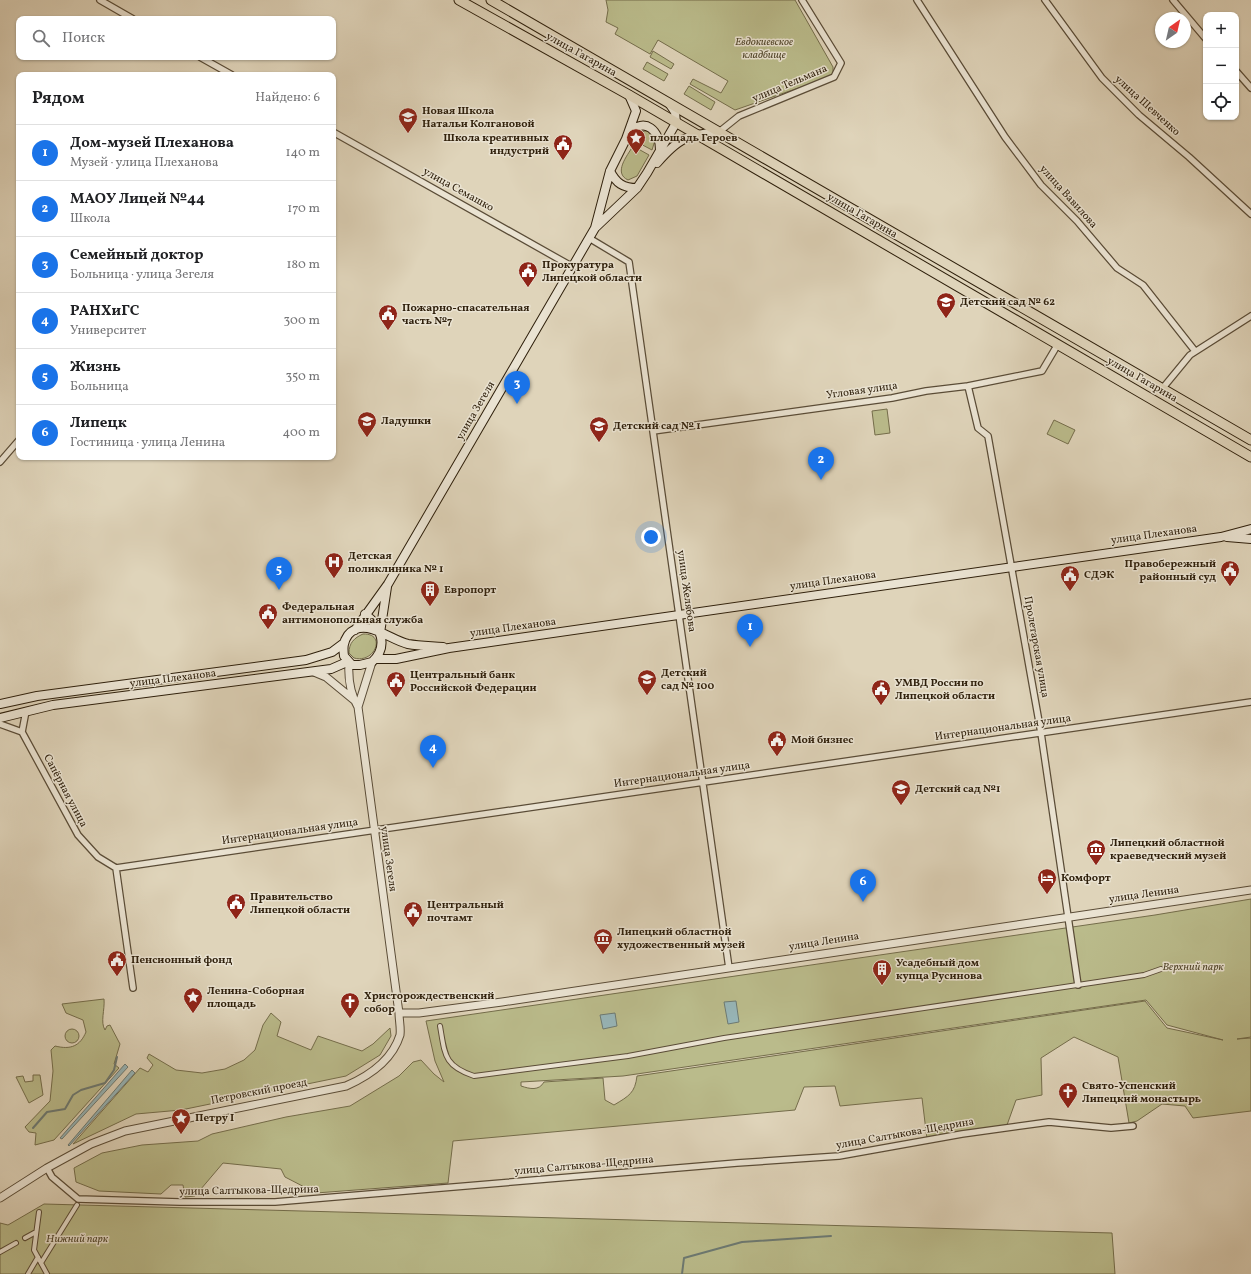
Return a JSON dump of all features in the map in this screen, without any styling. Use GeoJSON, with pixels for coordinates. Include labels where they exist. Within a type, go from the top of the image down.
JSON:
{"type":"FeatureCollection","features":[{"type":"Feature","properties":{"kind":"main road","name":"улица Гагарина"},"geometry":{"type":"LineString","coordinates":[[459,0],[629,95],[1251,457]]}},
{"type":"Feature","properties":{"kind":"main road","name":"улица Гагарина"},"geometry":{"type":"LineString","coordinates":[[491,0],[1251,440]]}},
{"type":"Feature","properties":{"kind":"main road"},"geometry":{"type":"LineString","coordinates":[[595,228],[610,171],[627,135],[636,111],[629,95]]}},
{"type":"Feature","properties":{"kind":"main road"},"geometry":{"type":"LineString","coordinates":[[595,228],[636,188],[660,151],[676,123],[675,112],[668,102]]}},
{"type":"Feature","properties":{"kind":"main road"},"geometry":{"type":"LineString","coordinates":[[627,135],[634,128],[645,126],[650,128],[654,130],[660,140],[660,151]]}},
{"type":"Feature","properties":{"kind":"main road"},"geometry":{"type":"LineString","coordinates":[[647,173],[672,146],[685,138],[696,134],[719,132]]}},
{"type":"Feature","properties":{"kind":"main road"},"geometry":{"type":"LineString","coordinates":[[610,171],[614,179],[620,185],[628,188],[636,188]]}},
{"type":"Feature","properties":{"kind":"main road","name":"улица Зегеля"},"geometry":{"type":"LineString","coordinates":[[355,630],[365,614],[388,584],[595,228]]}},
{"type":"Feature","properties":{"kind":"main road"},"geometry":{"type":"LineString","coordinates":[[1148,397],[1157,395],[1162,388]]}},
{"type":"Feature","properties":{"kind":"main road","name":"улица Плеханова"},"geometry":{"type":"LineString","coordinates":[[373,660],[396,660],[450,648],[1011,566],[1221,537],[1251,529]]}},
{"type":"Feature","properties":{"kind":"main road","name":"улица Плеханова"},"geometry":{"type":"LineString","coordinates":[[1221,537],[1251,539]]}},
{"type":"Feature","properties":{"kind":"main road","name":"улица Зегеля"},"geometry":{"type":"LineString","coordinates":[[380,633],[383,604],[388,584]]}},
{"type":"Feature","properties":{"kind":"main road"},"geometry":{"type":"LineString","coordinates":[[365,614],[376,625],[380,633],[382,643],[373,660],[356,665],[348,663],[344,656],[344,642],[355,630],[366,628],[380,633]]}},
{"type":"Feature","properties":{"kind":"main road","name":"улица Плеханова"},"geometry":{"type":"LineString","coordinates":[[380,633],[408,644],[450,648]]}},
{"type":"Feature","properties":{"kind":"main road","name":"улица Плеханова"},"geometry":{"type":"LineString","coordinates":[[1,701],[306,660],[332,652],[344,642]]}},
{"type":"Feature","properties":{"kind":"main road","name":"улица Плеханова"},"geometry":{"type":"LineString","coordinates":[[0,718],[54,705],[331,670],[348,663]]}},
{"type":"Feature","properties":{"kind":"street"},"geometry":{"type":"LineString","coordinates":[[100,0],[128,16]]}},
{"type":"Feature","properties":{"kind":"street","name":"улица Тельмана"},"geometry":{"type":"LineString","coordinates":[[719,132],[739,116],[834,77],[841,63],[802,0]]}},
{"type":"Feature","properties":{"kind":"street","name":"улица Вавилова"},"geometry":{"type":"LineString","coordinates":[[917,0],[1005,137],[1041,185],[1077,221],[1116,268],[1143,284],[1195,351]]}},
{"type":"Feature","properties":{"kind":"street","name":"улица Шевченко"},"geometry":{"type":"LineString","coordinates":[[1045,0],[1102,78],[1139,115],[1189,157],[1251,214]]}},
{"type":"Feature","properties":{"kind":"street"},"geometry":{"type":"LineString","coordinates":[[1173,0],[1203,35]]}},
{"type":"Feature","properties":{"kind":"street"},"geometry":{"type":"LineString","coordinates":[[205,60],[227,72]]}},
{"type":"Feature","properties":{"kind":"street"},"geometry":{"type":"LineString","coordinates":[[1239,74],[1251,88]]}},
{"type":"Feature","properties":{"kind":"street","name":"улица Семашко"},"geometry":{"type":"LineString","coordinates":[[336,134],[573,267]]}},
{"type":"Feature","properties":{"kind":"street","name":"улица Желябова"},"geometry":{"type":"LineString","coordinates":[[589,238],[629,262],[729,968]]}},
{"type":"Feature","properties":{"kind":"street"},"geometry":{"type":"LineString","coordinates":[[1162,388],[1195,351],[1251,316]]}},
{"type":"Feature","properties":{"kind":"street","name":"Угловая улица"},"geometry":{"type":"LineString","coordinates":[[653,431],[968,386],[1042,371],[1058,344]]}},
{"type":"Feature","properties":{"kind":"street","name":"Пролетарская улица"},"geometry":{"type":"LineString","coordinates":[[968,386],[978,428],[988,436],[1041,733],[1078,985]]}},
{"type":"Feature","properties":{"kind":"street"},"geometry":{"type":"LineString","coordinates":[[0,462],[16,443]]}},
{"type":"Feature","properties":{"kind":"street","name":"улица Зегеля"},"geometry":{"type":"LineString","coordinates":[[358,707],[373,660]]}},
{"type":"Feature","properties":{"kind":"street","name":"улица Зегеля"},"geometry":{"type":"LineString","coordinates":[[348,663],[354,700],[358,707],[373,830],[399,1013]]}},
{"type":"Feature","properties":{"kind":"street","name":"улица Зегеля"},"geometry":{"type":"LineString","coordinates":[[314,672],[326,677],[354,700]]}},
{"type":"Feature","properties":{"kind":"street","name":"Интернациональная улица"},"geometry":{"type":"LineString","coordinates":[[116,868],[1251,702]]}},
{"type":"Feature","properties":{"kind":"street"},"geometry":{"type":"LineString","coordinates":[[0,724],[22,732],[26,711]]}},
{"type":"Feature","properties":{"kind":"street","name":"Сапёрная улица"},"geometry":{"type":"LineString","coordinates":[[22,732],[78,835],[98,857],[116,868]]}},
{"type":"Feature","properties":{"kind":"street"},"geometry":{"type":"LineString","coordinates":[[116,868],[133,988]]}},
{"type":"Feature","properties":{"kind":"street","name":"улица Ленина"},"geometry":{"type":"LineString","coordinates":[[399,1013],[419,1013],[1251,890]]}},
{"type":"Feature","properties":{"kind":"street"},"geometry":{"type":"LineString","coordinates":[[440,1026],[445,1056],[458,1071],[474,1076],[628,1056],[724,1038],[1144,975],[1161,969]]}},
{"type":"Feature","properties":{"kind":"street","name":"Петровский проезд"},"geometry":{"type":"LineString","coordinates":[[0,1198],[47,1168],[91,1144],[125,1131],[351,1084],[362,1079],[388,1058],[400,1033],[399,1013]]}},
{"type":"Feature","properties":{"kind":"street","name":"улица Салтыкова-Щедрина"},"geometry":{"type":"LineString","coordinates":[[47,1168],[52,1177],[78,1199],[180,1202],[275,1202],[839,1156],[962,1134],[1049,1122],[1111,1128],[1133,1126]]}},
{"type":"Feature","properties":{"kind":"street"},"geometry":{"type":"LineString","coordinates":[[41,1263],[77,1205]]}},
{"type":"Feature","properties":{"kind":"street"},"geometry":{"type":"LineString","coordinates":[[39,1212],[34,1250],[47,1274]]}},
{"type":"Feature","properties":{"kind":"street"},"geometry":{"type":"LineString","coordinates":[[26,1238],[36,1232]]}},
{"type":"Feature","properties":{"kind":"street"},"geometry":{"type":"LineString","coordinates":[[0,1252],[16,1244]]}},
{"type":"Feature","properties":{"kind":"street"},"geometry":{"type":"LineString","coordinates":[[28,1274],[38,1257]]}},
{"type":"Feature","properties":{"kind":"green space","name":"Евдокиевское кладбище"},"geometry":{"type":"Polygon","coordinates":[[[606,0],[795,0],[833,67],[833,76],[735,110],[690,84],[693,79],[721,93],[728,81],[658,40],[650,54],[615,34],[618,28],[606,22],[608,10],[606,0]]]}},
{"type":"Feature","properties":{"kind":"green space"},"geometry":{"type":"Polygon","coordinates":[[[653,51],[674,64],[671,69],[650,57],[653,51]]]}},
{"type":"Feature","properties":{"kind":"green space"},"geometry":{"type":"Polygon","coordinates":[[[647,62],[668,74],[664,81],[643,69],[647,62]]]}},
{"type":"Feature","properties":{"kind":"green space"},"geometry":{"type":"Polygon","coordinates":[[[689,86],[715,102],[711,110],[684,94],[689,86]]]}},
{"type":"Feature","properties":{"kind":"green space"},"geometry":{"type":"Polygon","coordinates":[[[644,131],[650,131],[656,137],[652,150],[635,141],[644,131]]]}},
{"type":"Feature","properties":{"kind":"green space"},"geometry":{"type":"Polygon","coordinates":[[[633,146],[649,155],[637,176],[628,180],[624,177],[621,169],[633,146]]]}},
{"type":"Feature","properties":{"kind":"green space"},"geometry":{"type":"Polygon","coordinates":[[[887,409],[890,433],[875,435],[872,411],[887,409]]]}},
{"type":"Feature","properties":{"kind":"green space"},"geometry":{"type":"Polygon","coordinates":[[[1054,420],[1075,430],[1068,444],[1047,434],[1054,420]]]}},
{"type":"Feature","properties":{"kind":"green space"},"geometry":{"type":"Polygon","coordinates":[[[363,634],[370,635],[375,638],[375,648],[368,657],[361,659],[354,658],[349,653],[350,646],[357,637],[363,634]]]}},
{"type":"Feature","properties":{"kind":"green space","name":"Верхний парк"},"geometry":{"type":"Polygon","coordinates":[[[1251,899],[1251,1037],[1237,1039],[1251,1038],[1251,1111],[1193,1118],[1185,1106],[1162,1104],[1137,1121],[1129,1123],[1118,1057],[1074,1037],[1041,1058],[1042,1095],[1016,1100],[1007,1125],[927,1139],[922,1098],[840,1106],[835,1086],[804,1087],[795,1110],[453,1141],[448,1183],[316,1193],[285,1177],[281,1169],[223,1163],[195,1196],[185,1197],[183,1185],[171,1185],[161,1194],[99,1191],[76,1182],[74,1168],[102,1153],[142,1145],[198,1141],[212,1134],[286,1117],[350,1106],[399,1076],[413,1062],[421,1060],[444,1082],[435,1061],[426,1021],[1155,915],[1251,899]],[[1146,1000],[623,1076],[521,1082],[521,1086],[537,1088],[544,1082],[603,1078],[605,1100],[614,1105],[630,1094],[635,1086],[637,1076],[1145,1001],[1167,1028],[1223,1040],[1167,1025],[1146,1000]]]}},
{"type":"Feature","properties":{"kind":"green space"},"geometry":{"type":"Polygon","coordinates":[[[104,999],[103,1020],[105,1030],[107,1026],[110,1025],[120,1044],[114,1064],[119,1068],[54,1140],[35,1145],[36,1133],[29,1132],[25,1127],[50,1101],[53,1071],[51,1050],[55,1046],[70,1047],[78,1044],[86,1032],[83,1020],[66,1013],[62,1004],[104,999]]]}},
{"type":"Feature","properties":{"kind":"green space"},"geometry":{"type":"Polygon","coordinates":[[[271,1013],[281,1022],[277,1036],[311,1050],[318,1036],[362,1051],[373,1044],[390,1028],[391,1036],[380,1055],[346,1076],[181,1110],[136,1114],[73,1144],[140,1068],[148,1072],[153,1065],[147,1058],[149,1054],[176,1070],[202,1073],[225,1069],[244,1060],[255,1050],[263,1025],[271,1013]]]}},
{"type":"Feature","properties":{"kind":"green space"},"geometry":{"type":"Polygon","coordinates":[[[69,1029],[75,1029],[79,1033],[79,1039],[75,1043],[69,1043],[65,1039],[65,1033],[69,1029]]]}},
{"type":"Feature","properties":{"kind":"green space"},"geometry":{"type":"Polygon","coordinates":[[[33,1075],[40,1075],[43,1095],[29,1103],[16,1077],[23,1076],[25,1082],[33,1081],[33,1075]]]}},
{"type":"Feature","properties":{"kind":"green space","name":"Нижний парк"},"geometry":{"type":"Polygon","coordinates":[[[44,1204],[1112,1233],[1115,1274],[0,1274],[0,1223],[8,1225],[44,1204]]]}},
{"type":"Feature","properties":{"kind":"water"},"geometry":{"type":"Polygon","coordinates":[[[736,1001],[739,1022],[728,1024],[724,1002],[736,1001]]]}},
{"type":"Feature","properties":{"kind":"water"},"geometry":{"type":"Polygon","coordinates":[[[615,1013],[617,1026],[603,1029],[600,1015],[615,1013]]]}},
{"type":"Feature","properties":{"kind":"water"},"geometry":{"type":"Polygon","coordinates":[[[125,1064],[128,1067],[62,1139],[60,1138],[125,1064]]]}},
{"type":"Feature","properties":{"kind":"water"},"geometry":{"type":"Polygon","coordinates":[[[132,1070],[135,1073],[69,1146],[68,1145],[132,1070]]]}},
{"type":"Feature","properties":{"kind":"waterway"},"geometry":{"type":"LineString","coordinates":[[33,1128],[47,1112],[65,1109],[73,1095],[81,1090],[105,1083],[114,1070],[117,1057]]}},
{"type":"Feature","properties":{"kind":"waterway"},"geometry":{"type":"LineString","coordinates":[[682,1274],[684,1258],[742,1242],[831,1236]]}},
{"type":"Feature","properties":{"kind":"place","name":"Новая Школа Натальи Колгановой"},"geometry":{"type":"Point","coordinates":[408,134]}},
{"type":"Feature","properties":{"kind":"place","name":"площадь Героев"},"geometry":{"type":"Point","coordinates":[636,155]}},
{"type":"Feature","properties":{"kind":"place","name":"Школа креативных индустрий"},"geometry":{"type":"Point","coordinates":[563,161]}},
{"type":"Feature","properties":{"kind":"place","name":"Прокуратура Липецкой области"},"geometry":{"type":"Point","coordinates":[528,288]}},
{"type":"Feature","properties":{"kind":"place","name":"Детский сад № 62"},"geometry":{"type":"Point","coordinates":[946,319]}},
{"type":"Feature","properties":{"kind":"place","name":"Пожарно-спасательная часть №7"},"geometry":{"type":"Point","coordinates":[388,331]}},
{"type":"Feature","properties":{"kind":"place","name":"Семейный доктор"},"geometry":{"type":"Point","coordinates":[517,404]}},
{"type":"Feature","properties":{"kind":"place","name":"Ладушки"},"geometry":{"type":"Point","coordinates":[367,438]}},
{"type":"Feature","properties":{"kind":"place","name":"Детский сад № 1"},"geometry":{"type":"Point","coordinates":[599,443]}},
{"type":"Feature","properties":{"kind":"place","name":"МАОУ Лицей №44"},"geometry":{"type":"Point","coordinates":[821,480]}},
{"type":"Feature","properties":{"kind":"place","name":"Детская поликлиника № 1"},"geometry":{"type":"Point","coordinates":[334,579]}},
{"type":"Feature","properties":{"kind":"place","name":"Правобережный районный суд"},"geometry":{"type":"Point","coordinates":[1230,587]}},
{"type":"Feature","properties":{"kind":"place","name":"Жизнь"},"geometry":{"type":"Point","coordinates":[279,590]}},
{"type":"Feature","properties":{"kind":"place","name":"СДЭК"},"geometry":{"type":"Point","coordinates":[1070,592]}},
{"type":"Feature","properties":{"kind":"place","name":"Европорт"},"geometry":{"type":"Point","coordinates":[430,607]}},
{"type":"Feature","properties":{"kind":"place","name":"Федеральная антимонопольная служба"},"geometry":{"type":"Point","coordinates":[268,630]}},
{"type":"Feature","properties":{"kind":"place","name":"Дом-музей Плеханова"},"geometry":{"type":"Point","coordinates":[750,647]}},
{"type":"Feature","properties":{"kind":"place","name":"Детский сад № 100"},"geometry":{"type":"Point","coordinates":[647,696]}},
{"type":"Feature","properties":{"kind":"place","name":"Центральный банк Российской Федерации"},"geometry":{"type":"Point","coordinates":[396,698]}},
{"type":"Feature","properties":{"kind":"place","name":"УМВД России по Липецкой области"},"geometry":{"type":"Point","coordinates":[881,706]}},
{"type":"Feature","properties":{"kind":"place","name":"Мой бизнес"},"geometry":{"type":"Point","coordinates":[777,757]}},
{"type":"Feature","properties":{"kind":"place","name":"РАНХиГС"},"geometry":{"type":"Point","coordinates":[433,768]}},
{"type":"Feature","properties":{"kind":"place","name":"Детский сад №1"},"geometry":{"type":"Point","coordinates":[901,806]}},
{"type":"Feature","properties":{"kind":"place","name":"Липецкий областной краеведческий музей"},"geometry":{"type":"Point","coordinates":[1096,866]}},
{"type":"Feature","properties":{"kind":"place","name":"Комфорт"},"geometry":{"type":"Point","coordinates":[1047,895]}},
{"type":"Feature","properties":{"kind":"place","name":"Липецк"},"geometry":{"type":"Point","coordinates":[863,902]}},
{"type":"Feature","properties":{"kind":"place","name":"Правительство Липецкой области"},"geometry":{"type":"Point","coordinates":[236,920]}},
{"type":"Feature","properties":{"kind":"place","name":"Центральный почтамт"},"geometry":{"type":"Point","coordinates":[413,928]}},
{"type":"Feature","properties":{"kind":"place","name":"Липецкий областной художественный музей"},"geometry":{"type":"Point","coordinates":[603,955]}},
{"type":"Feature","properties":{"kind":"place","name":"Пенсионный фонд"},"geometry":{"type":"Point","coordinates":[117,977]}},
{"type":"Feature","properties":{"kind":"place","name":"Усадебный дом купца Русинова"},"geometry":{"type":"Point","coordinates":[882,986]}},
{"type":"Feature","properties":{"kind":"place","name":"Ленина-Соборная площадь"},"geometry":{"type":"Point","coordinates":[193,1014]}},
{"type":"Feature","properties":{"kind":"place","name":"Христорождественский собор"},"geometry":{"type":"Point","coordinates":[350,1019]}},
{"type":"Feature","properties":{"kind":"place","name":"Свято-Успенский Липецкий монастырь"},"geometry":{"type":"Point","coordinates":[1068,1109]}},
{"type":"Feature","properties":{"kind":"place","name":"Петру I"},"geometry":{"type":"Point","coordinates":[181,1135]}}]}
